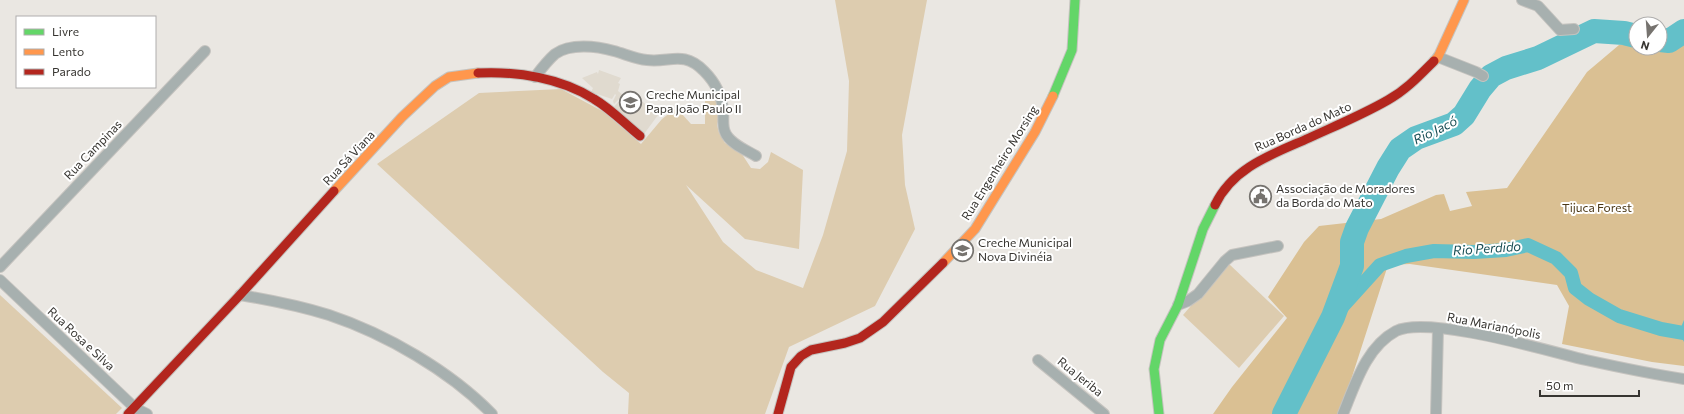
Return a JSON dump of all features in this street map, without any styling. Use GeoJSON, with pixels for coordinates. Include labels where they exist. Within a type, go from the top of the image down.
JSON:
{"type":"FeatureCollection","features":[{"type":"Feature","properties":{"kind":"street","name":"Rua Engenheiro Morsing"},"geometry":{"type":"LineString","coordinates":[[778,414],[791,367],[801,356],[811,350],[860,338],[883,322],[929,278],[975,229],[1035,132],[1051,101],[1072,50],[1075,0]]}},
{"type":"Feature","properties":{"kind":"street","name":"Rua Borda do Mato"},"geometry":{"type":"LineString","coordinates":[[1159,414],[1154,369],[1155,356],[1160,340],[1178,305],[1204,229],[1220,196],[1235,177],[1257,161],[1271,153],[1356,117],[1389,100],[1409,87],[1438,57],[1464,0]]}},
{"type":"Feature","properties":{"kind":"street"},"geometry":{"type":"LineString","coordinates":[[1522,0],[1538,6],[1560,30],[1564,31],[1574,29]]}},
{"type":"Feature","properties":{"kind":"street"},"geometry":{"type":"LineString","coordinates":[[535,77],[556,53],[571,47],[592,47],[612,50],[646,60],[669,58],[692,61],[717,87],[722,98],[725,133],[732,141],[756,156]]}},
{"type":"Feature","properties":{"kind":"street","name":"Rua Campinas"},"geometry":{"type":"LineString","coordinates":[[0,267],[205,51]]}},
{"type":"Feature","properties":{"kind":"street"},"geometry":{"type":"LineString","coordinates":[[1438,57],[1483,76]]}},
{"type":"Feature","properties":{"kind":"street","name":"Rua Sá Viana"},"geometry":{"type":"LineString","coordinates":[[132,411],[402,117],[436,86],[449,77],[472,73],[496,72],[547,79],[595,99],[640,136]]}},
{"type":"Feature","properties":{"kind":"street"},"geometry":{"type":"LineString","coordinates":[[1178,305],[1188,301],[1198,294],[1225,261],[1232,255],[1278,246]]}},
{"type":"Feature","properties":{"kind":"street","name":"Rua Rosa e Silva"},"geometry":{"type":"LineString","coordinates":[[0,280],[132,411],[147,414]]}},
{"type":"Feature","properties":{"kind":"street"},"geometry":{"type":"LineString","coordinates":[[240,295],[286,303],[308,309],[373,333],[414,354],[452,380],[492,414]]}},
{"type":"Feature","properties":{"kind":"street","name":"Rua Marianópolis"},"geometry":{"type":"LineString","coordinates":[[1343,414],[1363,369],[1374,349],[1386,338],[1397,331],[1412,327],[1489,336],[1587,360],[1684,379]]}},
{"type":"Feature","properties":{"kind":"street"},"geometry":{"type":"LineString","coordinates":[[1436,414],[1438,329]]}},
{"type":"Feature","properties":{"kind":"street","name":"Rua Jeriba"},"geometry":{"type":"LineString","coordinates":[[1038,360],[1104,414]]}},
{"type":"Feature","properties":{"kind":"shaded area"},"geometry":{"type":"Polygon","coordinates":[[[835,0],[927,0],[902,135],[905,185],[915,229],[875,306],[789,347],[765,414],[628,414],[629,393],[603,372],[377,164],[479,93],[561,89],[604,112],[641,144],[662,119],[675,109],[691,124],[705,124],[705,93],[713,90],[720,113],[717,125],[719,133],[725,143],[738,148],[751,168],[760,169],[768,162],[771,152],[803,170],[799,249],[745,239],[686,185],[723,242],[756,270],[803,288],[823,235],[847,151],[849,81],[835,0]]]}},
{"type":"Feature","properties":{"kind":"shaded area","name":"Creche Municipal Papa João Paulo II"},"geometry":{"type":"Polygon","coordinates":[[[599,70],[621,78],[618,83],[620,84],[618,91],[624,96],[629,90],[658,115],[644,134],[613,108],[621,99],[620,98],[614,104],[613,101],[616,95],[615,94],[612,99],[591,92],[593,88],[582,78],[597,72],[598,74],[599,70]]]}},
{"type":"Feature","properties":{"kind":"shaded area"},"geometry":{"type":"Polygon","coordinates":[[[1228,263],[1284,316],[1239,368],[1183,315],[1228,263]]]}},
{"type":"Feature","properties":{"kind":"shaded area"},"geometry":{"type":"Polygon","coordinates":[[[0,295],[122,408],[116,414],[0,414],[0,295]]]}},
{"type":"Feature","properties":{"kind":"green space","name":"Tijuca Forest"},"geometry":{"type":"Polygon","coordinates":[[[1684,31],[1684,366],[1652,362],[1562,344],[1569,306],[1557,285],[1410,264],[1388,265],[1340,414],[1213,414],[1232,387],[1287,318],[1268,297],[1304,242],[1319,226],[1381,219],[1436,195],[1444,194],[1450,211],[1472,206],[1466,192],[1507,188],[1587,72],[1619,45],[1628,44],[1628,56],[1668,56],[1668,39],[1684,31]]]}},
{"type":"Feature","properties":{"kind":"water"},"geometry":{"type":"Polygon","coordinates":[[[1684,320],[1684,342],[1679,332],[1684,320]]]}},
{"type":"Feature","properties":{"kind":"waterway","name":"Rio Jacó"},"geometry":{"type":"LineString","coordinates":[[1284,414],[1333,317],[1352,266],[1352,242],[1357,228],[1388,168],[1400,149],[1416,138],[1454,124],[1464,115],[1480,89],[1491,76],[1506,68],[1538,58],[1594,31],[1628,34]]}},
{"type":"Feature","properties":{"kind":"waterway","name":"Rio Jacó"},"geometry":{"type":"LineString","coordinates":[[1668,41],[1684,31]]}},
{"type":"Feature","properties":{"kind":"waterway","name":"Rio Perdido"},"geometry":{"type":"LineString","coordinates":[[1333,317],[1380,265],[1406,256],[1434,251],[1474,252],[1506,250],[1528,245],[1556,258],[1571,273],[1575,288],[1589,299],[1619,316],[1661,329],[1684,333]]}},
{"type":"Feature","properties":{"kind":"traffic: fast"},"geometry":{"type":"LineString","coordinates":[[1053,96],[1072,50],[1075,0]]}},
{"type":"Feature","properties":{"kind":"traffic: fast"},"geometry":{"type":"LineString","coordinates":[[1159,414],[1154,369],[1160,340],[1178,305],[1203,229],[1215,205]]}},
{"type":"Feature","properties":{"kind":"traffic: slow"},"geometry":{"type":"LineString","coordinates":[[1434,61],[1438,57],[1464,0]]}},
{"type":"Feature","properties":{"kind":"traffic: slow"},"geometry":{"type":"LineString","coordinates":[[334,191],[402,117],[435,86],[449,77],[478,73]]}},
{"type":"Feature","properties":{"kind":"traffic: slow"},"geometry":{"type":"LineString","coordinates":[[943,263],[975,229],[1035,132],[1053,96]]}},
{"type":"Feature","properties":{"kind":"traffic: jam"},"geometry":{"type":"LineString","coordinates":[[1215,205],[1232,181],[1255,163],[1388,100],[1407,87],[1434,61]]}},
{"type":"Feature","properties":{"kind":"traffic: jam"},"geometry":{"type":"LineString","coordinates":[[478,73],[508,73],[538,77],[567,86],[600,103],[640,136]]}},
{"type":"Feature","properties":{"kind":"traffic: jam"},"geometry":{"type":"LineString","coordinates":[[128,414],[240,295],[334,191]]}},
{"type":"Feature","properties":{"kind":"traffic: jam"},"geometry":{"type":"LineString","coordinates":[[778,414],[791,367],[801,356],[811,350],[845,343],[860,338],[883,322],[943,263]]}},
{"type":"Feature","properties":{"kind":"place","name":"Creche Municipal Papa João Paulo II"},"geometry":{"type":"Point","coordinates":[631,102]}},
{"type":"Feature","properties":{"kind":"place","name":"Associação de Moradores da Borda do Mato"},"geometry":{"type":"Point","coordinates":[1260,196]}},
{"type":"Feature","properties":{"kind":"place","name":"Creche Municipal Nova Divinéia"},"geometry":{"type":"Point","coordinates":[963,250]}}]}
